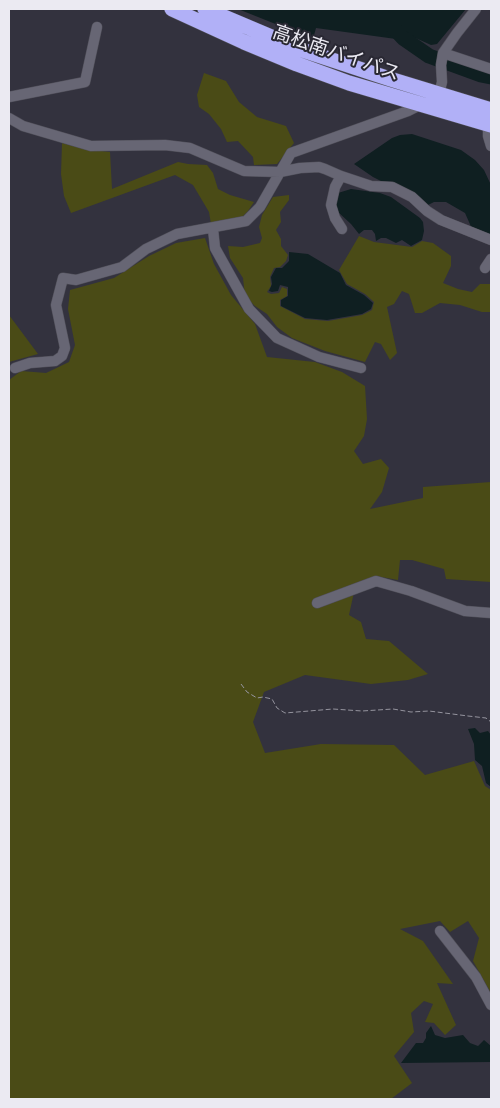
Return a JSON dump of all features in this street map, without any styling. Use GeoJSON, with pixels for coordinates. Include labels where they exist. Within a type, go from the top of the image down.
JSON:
{"type":"FeatureCollection","features":[{"type":"Feature","properties":{"kind":"highway","name":"高松南バイパス"},"geometry":{"type":"LineString","coordinates":[[172,9],[297,64],[413,106],[490,117]]}},
{"type":"Feature","properties":{"kind":"highway","name":"高松南バイパス"},"geometry":{"type":"LineString","coordinates":[[205,9],[302,50],[439,94],[490,117]]}},
{"type":"Feature","properties":{"kind":"street"},"geometry":{"type":"LineString","coordinates":[[446,112],[439,94],[442,82],[441,66],[443,53],[456,33],[476,9]]}},
{"type":"Feature","properties":{"kind":"street"},"geometry":{"type":"LineString","coordinates":[[9,98],[86,82],[97,27]]}},
{"type":"Feature","properties":{"kind":"street"},"geometry":{"type":"LineString","coordinates":[[443,53],[491,69]]}},
{"type":"Feature","properties":{"kind":"street"},"geometry":{"type":"LineString","coordinates":[[397,81],[407,92],[413,106]]}},
{"type":"Feature","properties":{"kind":"street"},"geometry":{"type":"LineString","coordinates":[[15,368],[30,363],[55,362],[62,356],[65,348],[56,304],[63,278],[76,280],[122,267],[146,249],[177,234],[246,222],[260,207],[290,153],[413,106],[439,94]]}},
{"type":"Feature","properties":{"kind":"street"},"geometry":{"type":"LineString","coordinates":[[490,117],[488,136],[491,146]]}},
{"type":"Feature","properties":{"kind":"street"},"geometry":{"type":"LineString","coordinates":[[9,118],[23,126],[91,146],[165,145],[190,148],[244,171],[280,172],[319,167],[371,186],[392,187],[412,197],[427,211],[441,220],[491,240]]}},
{"type":"Feature","properties":{"kind":"street"},"geometry":{"type":"LineString","coordinates":[[341,176],[335,187],[331,205],[335,218],[342,229]]}},
{"type":"Feature","properties":{"kind":"street"},"geometry":{"type":"LineString","coordinates":[[213,229],[215,248],[249,309],[276,338],[319,357],[361,368]]}},
{"type":"Feature","properties":{"kind":"street"},"geometry":{"type":"LineString","coordinates":[[484,268],[491,259]]}},
{"type":"Feature","properties":{"kind":"street"},"geometry":{"type":"LineString","coordinates":[[317,603],[376,581],[412,591],[465,611],[491,613]]}},
{"type":"Feature","properties":{"kind":"street"},"geometry":{"type":"LineString","coordinates":[[440,931],[476,978],[491,1005]]}},
{"type":"Feature","properties":{"kind":"path"},"geometry":{"type":"LineString","coordinates":[[241,684],[247,692],[257,698],[263,696],[272,699],[277,708],[285,713],[333,708],[362,711],[393,709],[486,718],[491,722]]}},
{"type":"Feature","properties":{"kind":"shaded area"},"geometry":{"type":"Polygon","coordinates":[[[238,9],[466,9],[437,44],[431,45],[409,35],[396,39],[316,28],[313,39],[238,9]]]}},
{"type":"Feature","properties":{"kind":"shaded area"},"geometry":{"type":"Polygon","coordinates":[[[204,73],[226,81],[239,102],[257,117],[286,126],[294,143],[277,164],[254,165],[253,157],[238,141],[227,142],[221,129],[209,114],[199,107],[197,95],[204,73]]]}},
{"type":"Feature","properties":{"kind":"shaded area"},"geometry":{"type":"Polygon","coordinates":[[[412,134],[461,150],[475,160],[484,170],[491,185],[491,237],[473,231],[465,213],[446,202],[434,202],[428,205],[373,177],[354,164],[392,138],[412,134]]]}},
{"type":"Feature","properties":{"kind":"shaded area"},"geometry":{"type":"Polygon","coordinates":[[[62,143],[85,149],[110,152],[112,189],[178,162],[207,165],[213,173],[218,189],[230,195],[254,202],[238,221],[211,224],[209,212],[193,185],[175,175],[71,213],[64,196],[61,174],[62,143]]]}},
{"type":"Feature","properties":{"kind":"shaded area"},"geometry":{"type":"Polygon","coordinates":[[[351,189],[380,193],[391,197],[423,222],[422,240],[411,246],[402,240],[396,243],[386,238],[381,238],[376,241],[372,230],[364,230],[359,234],[338,212],[336,206],[338,193],[351,189]]]}},
{"type":"Feature","properties":{"kind":"shaded area"},"geometry":{"type":"Polygon","coordinates":[[[289,195],[289,200],[280,212],[281,222],[276,230],[281,239],[281,246],[288,255],[286,261],[280,267],[274,268],[270,277],[271,286],[267,292],[271,294],[279,293],[282,287],[287,289],[287,296],[280,300],[280,306],[305,319],[328,321],[362,315],[372,310],[374,302],[365,294],[347,284],[339,270],[359,236],[374,242],[412,247],[422,241],[433,243],[451,256],[451,266],[443,283],[472,292],[480,284],[491,284],[491,312],[482,312],[460,305],[440,303],[422,313],[415,313],[409,294],[402,291],[394,304],[387,307],[397,353],[390,360],[381,344],[375,342],[365,362],[325,351],[292,338],[277,327],[267,314],[245,296],[243,278],[230,258],[228,246],[243,247],[260,243],[262,238],[259,227],[262,215],[273,197],[289,195]]]}},
{"type":"Feature","properties":{"kind":"shaded area"},"geometry":{"type":"Polygon","coordinates":[[[205,238],[214,264],[231,295],[255,324],[267,357],[315,362],[342,372],[365,386],[367,419],[364,436],[354,451],[363,464],[381,459],[389,468],[382,492],[370,509],[423,498],[423,487],[491,482],[491,582],[446,579],[444,569],[412,560],[400,560],[398,580],[376,576],[356,583],[349,615],[361,622],[366,639],[389,641],[428,674],[408,680],[371,684],[305,675],[264,692],[253,722],[265,753],[321,744],[394,745],[425,775],[474,761],[485,786],[491,790],[491,993],[473,961],[479,938],[468,921],[450,932],[440,921],[400,929],[423,941],[453,984],[437,983],[456,1025],[445,1035],[434,1023],[425,1022],[433,1004],[424,1001],[411,1013],[414,1032],[394,1056],[412,1083],[391,1099],[9,1099],[9,380],[21,371],[46,373],[69,362],[75,345],[68,309],[70,290],[114,278],[149,256],[176,243],[205,238]]]}},
{"type":"Feature","properties":{"kind":"shaded area"},"geometry":{"type":"Polygon","coordinates":[[[289,252],[308,254],[340,273],[346,285],[364,295],[373,303],[371,309],[362,314],[327,320],[305,318],[281,306],[281,300],[288,296],[288,287],[280,285],[278,291],[269,291],[272,284],[271,277],[276,268],[282,268],[289,261],[289,252]]]}},
{"type":"Feature","properties":{"kind":"shaded area"},"geometry":{"type":"Polygon","coordinates":[[[9,315],[38,354],[9,362],[9,315]]]}},
{"type":"Feature","properties":{"kind":"shaded area"},"geometry":{"type":"Polygon","coordinates":[[[475,728],[480,733],[488,731],[491,735],[491,787],[486,783],[482,766],[475,760],[474,744],[468,729],[475,728]]]}},
{"type":"Feature","properties":{"kind":"shaded area"},"geometry":{"type":"Polygon","coordinates":[[[431,1026],[435,1035],[445,1038],[463,1035],[470,1043],[478,1046],[484,1040],[491,1046],[491,1062],[401,1063],[416,1043],[423,1043],[426,1033],[431,1026]]]}},
{"type":"Feature","properties":{"kind":"waterway"},"geometry":{"type":"LineString","coordinates":[[376,9],[403,38],[429,56],[491,77]]}}]}
